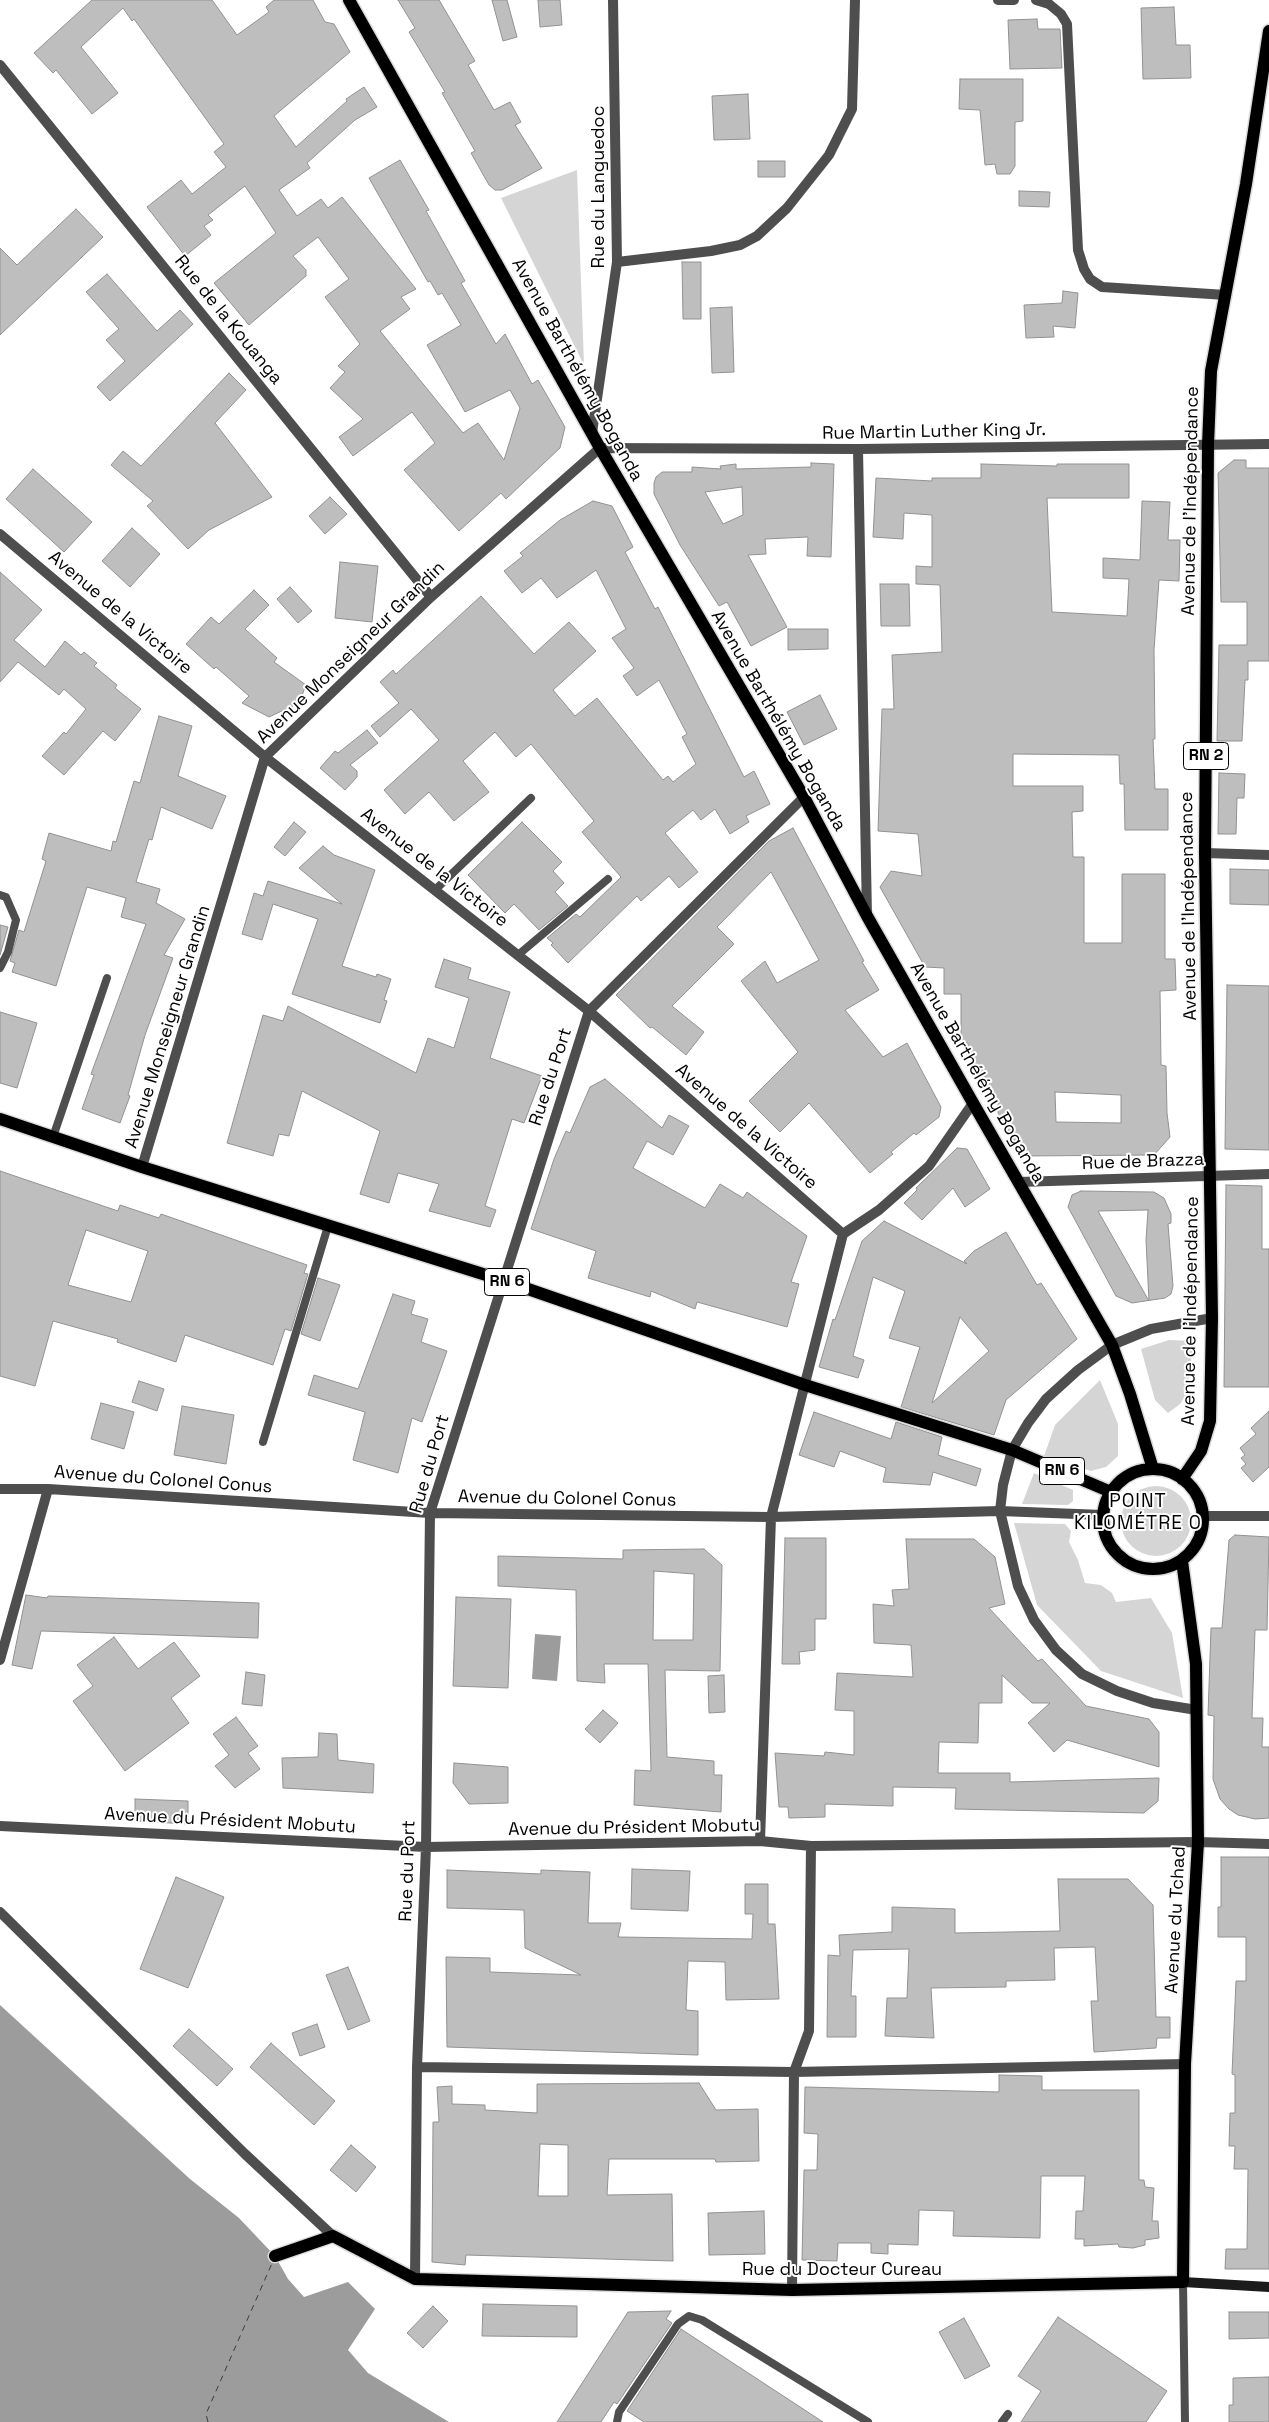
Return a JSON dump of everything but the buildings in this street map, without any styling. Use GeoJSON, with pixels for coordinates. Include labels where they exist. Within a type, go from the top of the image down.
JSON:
{"type":"FeatureCollection","features":[{"type":"Feature","properties":{"kind":"main road","name":"Avenue Barthélémy Boganda"},"geometry":{"type":"LineString","coordinates":[[349,0],[600,448],[804,797],[867,916],[1112,1344],[1130,1394],[1153,1470]]}},
{"type":"Feature","properties":{"kind":"main road","name":"Avenue de l'Indépendance"},"geometry":{"type":"LineString","coordinates":[[1182,1479],[1201,1451],[1210,1422],[1212,1318],[1211,1176],[1205,853],[1208,445],[1211,371],[1226,295],[1269,31]]}},
{"type":"Feature","properties":{"kind":"main road","name":"RN 6"},"geometry":{"type":"LineString","coordinates":[[0,1120],[142,1167],[502,1280],[805,1385],[1012,1450],[1111,1492]]}},
{"type":"Feature","properties":{"kind":"main road"},"geometry":{"type":"LineString","coordinates":[[1153,1470],[1168,1472],[1182,1479],[1197,1496],[1203,1516],[1198,1542],[1182,1561],[1165,1568],[1146,1569],[1128,1563],[1114,1551],[1106,1534],[1104,1515],[1111,1492],[1122,1480],[1137,1472],[1153,1470]]}},
{"type":"Feature","properties":{"kind":"main road","name":"Avenue du Tchad"},"geometry":{"type":"LineString","coordinates":[[1182,1561],[1196,1664],[1198,1842],[1185,2064],[1183,2282]]}},
{"type":"Feature","properties":{"kind":"main road"},"geometry":{"type":"LineString","coordinates":[[275,2256],[332,2236],[415,2279]]}},
{"type":"Feature","properties":{"kind":"main road","name":"Rue du Docteur Cureau"},"geometry":{"type":"LineString","coordinates":[[415,2279],[792,2290],[1183,2282],[1269,2287]]}},
{"type":"Feature","properties":{"kind":"street","name":"Rue du Languedoc"},"geometry":{"type":"LineString","coordinates":[[592,433],[617,262],[613,0]]}},
{"type":"Feature","properties":{"kind":"street"},"geometry":{"type":"LineString","coordinates":[[617,262],[711,252],[740,245],[758,236],[787,208],[829,155],[852,109],[856,0]]}},
{"type":"Feature","properties":{"kind":"street"},"geometry":{"type":"LineString","coordinates":[[998,0],[1014,0]]}},
{"type":"Feature","properties":{"kind":"street"},"geometry":{"type":"LineString","coordinates":[[1036,0],[1049,4],[1061,14],[1067,24],[1078,250],[1084,269],[1090,279],[1102,287],[1226,295]]}},
{"type":"Feature","properties":{"kind":"street","name":"Rue de la Kouanga"},"geometry":{"type":"LineString","coordinates":[[0,64],[431,597]]}},
{"type":"Feature","properties":{"kind":"street","name":"Rue Martin Luther King Jr."},"geometry":{"type":"LineString","coordinates":[[600,448],[858,449],[1269,444]]}},
{"type":"Feature","properties":{"kind":"street","name":"Avenue Monseigneur Grandin"},"geometry":{"type":"LineString","coordinates":[[142,1167],[266,757],[431,597],[600,448]]}},
{"type":"Feature","properties":{"kind":"street"},"geometry":{"type":"LineString","coordinates":[[858,449],[867,916]]}},
{"type":"Feature","properties":{"kind":"street","name":"Avenue de la Victoire"},"geometry":{"type":"LineString","coordinates":[[0,534],[266,757],[589,1011],[843,1234]]}},
{"type":"Feature","properties":{"kind":"street","name":"Rue du Port"},"geometry":{"type":"LineString","coordinates":[[415,2279],[418,2067],[426,1847],[430,1513],[502,1280],[589,1011],[804,797]]}},
{"type":"Feature","properties":{"kind":"street"},"geometry":{"type":"LineString","coordinates":[[1205,853],[1269,855]]}},
{"type":"Feature","properties":{"kind":"street"},"geometry":{"type":"LineString","coordinates":[[760,1841],[772,1517],[843,1234],[879,1210],[929,1166],[973,1103]]}},
{"type":"Feature","properties":{"kind":"street","name":"Rue de Brazza"},"geometry":{"type":"LineString","coordinates":[[1019,1182],[1269,1174]]}},
{"type":"Feature","properties":{"kind":"street"},"geometry":{"type":"LineString","coordinates":[[1197,1710],[1153,1703],[1117,1690],[1082,1674],[1056,1650],[1034,1620],[1018,1586],[1000,1511],[1002,1486],[1012,1450],[1028,1423],[1046,1399],[1078,1370],[1112,1344],[1150,1329],[1212,1318]]}},
{"type":"Feature","properties":{"kind":"street","name":"Avenue du Colonel Conus"},"geometry":{"type":"LineString","coordinates":[[0,1489],[48,1489],[430,1513],[772,1517],[1000,1511],[1104,1515]]}},
{"type":"Feature","properties":{"kind":"street"},"geometry":{"type":"LineString","coordinates":[[0,1660],[48,1489]]}},
{"type":"Feature","properties":{"kind":"street"},"geometry":{"type":"LineString","coordinates":[[1203,1516],[1269,1516]]}},
{"type":"Feature","properties":{"kind":"street","name":"Avenue du Président Mobutu"},"geometry":{"type":"LineString","coordinates":[[0,1826],[426,1847],[760,1841],[811,1846],[1198,1842],[1269,1844]]}},
{"type":"Feature","properties":{"kind":"street"},"geometry":{"type":"LineString","coordinates":[[792,2290],[794,2072],[809,2031],[811,1846]]}},
{"type":"Feature","properties":{"kind":"street"},"geometry":{"type":"LineString","coordinates":[[0,1912],[245,2154],[332,2236]]}},
{"type":"Feature","properties":{"kind":"street"},"geometry":{"type":"LineString","coordinates":[[418,2067],[794,2072],[1185,2064]]}},
{"type":"Feature","properties":{"kind":"lane"},"geometry":{"type":"LineString","coordinates":[[435,890],[531,798]]}},
{"type":"Feature","properties":{"kind":"lane"},"geometry":{"type":"LineString","coordinates":[[518,956],[608,879]]}},
{"type":"Feature","properties":{"kind":"lane"},"geometry":{"type":"LineString","coordinates":[[0,895],[6,897],[16,920],[8,952],[0,968]]}},
{"type":"Feature","properties":{"kind":"lane"},"geometry":{"type":"LineString","coordinates":[[53,1137],[107,978]]}},
{"type":"Feature","properties":{"kind":"lane"},"geometry":{"type":"LineString","coordinates":[[263,1442],[328,1226]]}},
{"type":"Feature","properties":{"kind":"lane"},"geometry":{"type":"LineString","coordinates":[[1183,2282],[1185,2422]]}},
{"type":"Feature","properties":{"kind":"lane"},"geometry":{"type":"LineString","coordinates":[[617,2422],[619,2412],[668,2338],[678,2324],[689,2316],[702,2320],[868,2422]]}},
{"type":"Feature","properties":{"kind":"lane"},"geometry":{"type":"LineString","coordinates":[[1002,2422],[1008,2414]]}},
{"type":"Feature","properties":{"kind":"shaded area"},"geometry":{"type":"Polygon","coordinates":[[[577,170],[584,365],[501,198],[577,170]]]}},
{"type":"Feature","properties":{"kind":"shaded area"},"geometry":{"type":"Polygon","coordinates":[[[1169,1340],[1193,1341],[1188,1392],[1180,1404],[1168,1413],[1155,1400],[1141,1349],[1169,1340]]]}},
{"type":"Feature","properties":{"kind":"shaded area"},"geometry":{"type":"Polygon","coordinates":[[[1100,1380],[1118,1424],[1118,1456],[1106,1467],[1091,1471],[1044,1456],[1055,1425],[1100,1380]]]}},
{"type":"Feature","properties":{"kind":"shaded area"},"geometry":{"type":"Polygon","coordinates":[[[1034,1473],[1073,1490],[1073,1501],[1068,1505],[1022,1504],[1034,1473]]]}},
{"type":"Feature","properties":{"kind":"shaded area"},"geometry":{"type":"Polygon","coordinates":[[[1156,1486],[1169,1489],[1181,1496],[1188,1508],[1191,1521],[1188,1534],[1181,1546],[1169,1553],[1156,1556],[1143,1553],[1131,1546],[1124,1534],[1121,1521],[1124,1508],[1131,1496],[1143,1489],[1156,1486]]]}},
{"type":"Feature","properties":{"kind":"shaded area"},"geometry":{"type":"Polygon","coordinates":[[[1014,1523],[1065,1524],[1071,1531],[1069,1542],[1078,1560],[1085,1583],[1101,1585],[1112,1593],[1116,1602],[1151,1598],[1172,1633],[1183,1698],[1101,1671],[1037,1605],[1014,1523]]]}},
{"type":"Feature","properties":{"kind":"shaded area"},"geometry":{"type":"Polygon","coordinates":[[[535,1634],[561,1636],[557,1681],[532,1679],[535,1634]]]}},
{"type":"Feature","properties":{"kind":"shaded area"},"geometry":{"type":"Polygon","coordinates":[[[0,2005],[190,2179],[239,2218],[275,2256],[288,2279],[304,2297],[348,2282],[375,2309],[348,2350],[368,2373],[449,2422],[0,2422],[0,2005]]]}},
{"type":"Feature","properties":{"kind":"ferry route"},"geometry":{"type":"LineString","coordinates":[[208,2422],[206,2414],[273,2261]]}},
{"type":"Feature","properties":{"kind":"district","name":"POINT KILOMÉTRE 0"},"geometry":{"type":"Point","coordinates":[1138,1513]}}]}
